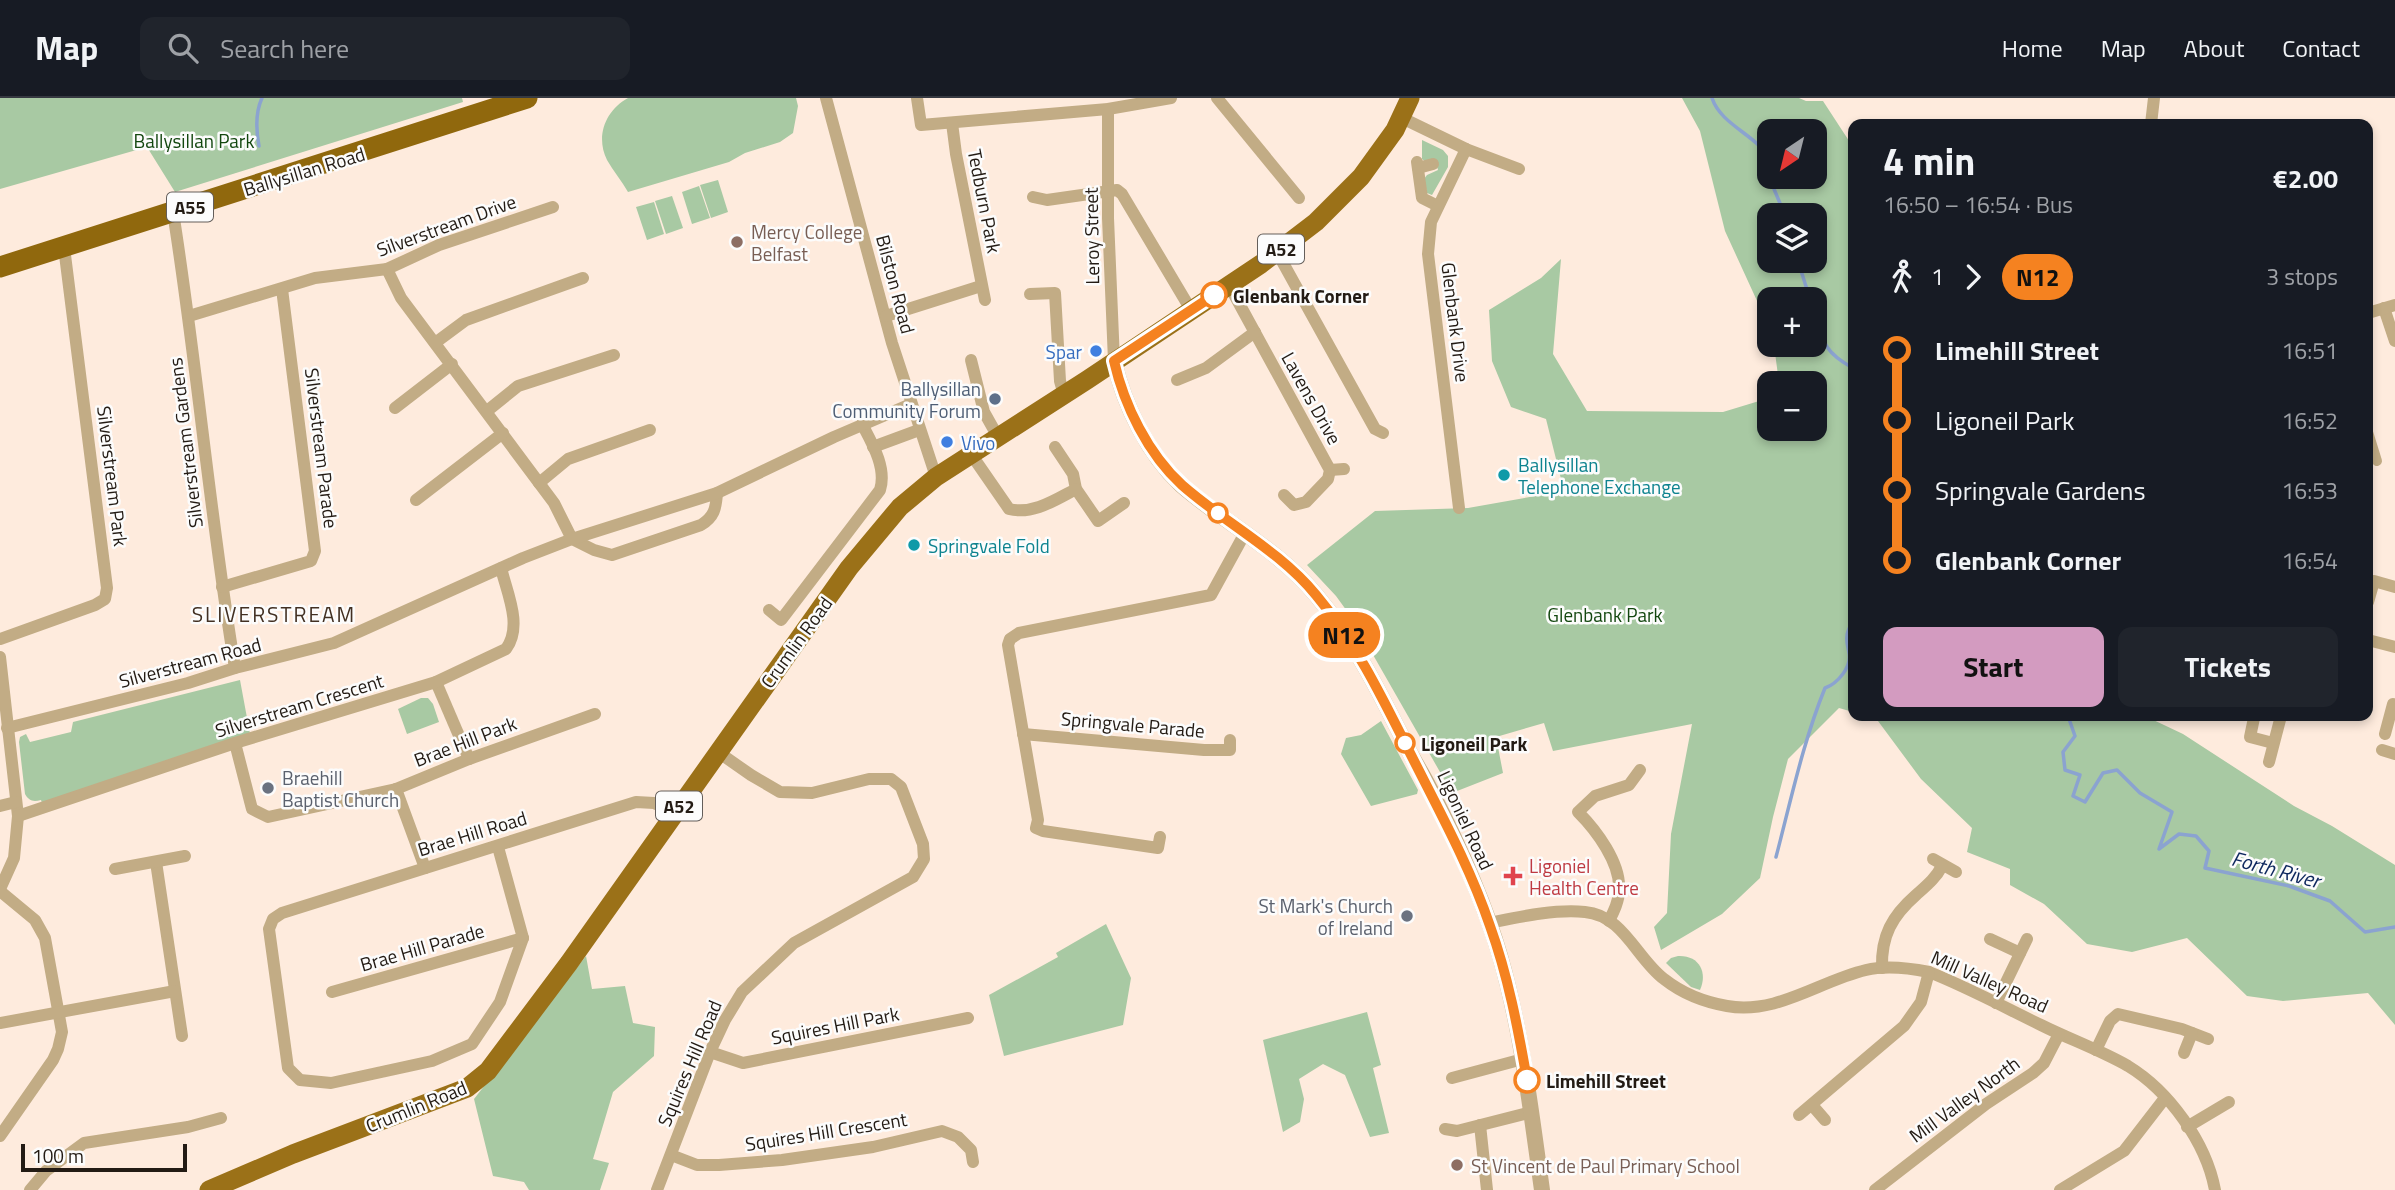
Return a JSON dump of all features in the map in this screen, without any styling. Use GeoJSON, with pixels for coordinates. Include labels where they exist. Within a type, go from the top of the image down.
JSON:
{"type":"FeatureCollection","features":[{"type":"Feature","properties":{"kind":"highway","name":"Ballysillan Road"},"geometry":{"type":"LineString","coordinates":[[0,267],[527,98]]}},
{"type":"Feature","properties":{"kind":"main road","name":"Crumlin Road"},"geometry":{"type":"LineString","coordinates":[[209,1190],[293,1154],[467,1088],[488,1071],[569,963],[849,568],[900,507],[971,453],[1064,395],[1229,285],[1316,222],[1353,187],[1402,118],[1410,98]]}},
{"type":"Feature","properties":{"kind":"street","name":"Bilston Road"},"geometry":{"type":"LineString","coordinates":[[826,98],[911,404],[936,477]]}},
{"type":"Feature","properties":{"kind":"street"},"geometry":{"type":"LineString","coordinates":[[917,98],[921,125],[1108,109],[1171,98]]}},
{"type":"Feature","properties":{"kind":"street"},"geometry":{"type":"LineString","coordinates":[[1217,98],[1299,198]]}},
{"type":"Feature","properties":{"kind":"street"},"geometry":{"type":"LineString","coordinates":[[2152,119],[2154,98]]}},
{"type":"Feature","properties":{"kind":"street","name":"Leroy Street"},"geometry":{"type":"LineString","coordinates":[[1108,109],[1108,218],[1114,361]]}},
{"type":"Feature","properties":{"kind":"street"},"geometry":{"type":"LineString","coordinates":[[1402,118],[1466,149],[1519,169]]}},
{"type":"Feature","properties":{"kind":"street","name":"Tedburn Park"},"geometry":{"type":"LineString","coordinates":[[953,122],[956,154],[985,300]]}},
{"type":"Feature","properties":{"kind":"street","name":"Glenbank Drive"},"geometry":{"type":"LineString","coordinates":[[1459,509],[1428,254],[1431,222],[1466,149]]}},
{"type":"Feature","properties":{"kind":"street"},"geometry":{"type":"LineString","coordinates":[[1433,164],[1417,165],[1422,198],[1438,206]]}},
{"type":"Feature","properties":{"kind":"street"},"geometry":{"type":"LineString","coordinates":[[1032,197],[1047,200],[1117,190],[1122,194],[1191,310]]}},
{"type":"Feature","properties":{"kind":"street","name":"Silverstream Drive"},"geometry":{"type":"LineString","coordinates":[[189,316],[315,278],[387,270],[439,245],[553,207]]}},
{"type":"Feature","properties":{"kind":"street","name":"Silverstream Gardens"},"geometry":{"type":"LineString","coordinates":[[173,212],[235,668]]}},
{"type":"Feature","properties":{"kind":"street","name":"Silverstream Park"},"geometry":{"type":"LineString","coordinates":[[0,639],[95,605],[105,599],[107,589],[64,247]]}},
{"type":"Feature","properties":{"kind":"street"},"geometry":{"type":"LineString","coordinates":[[1277,252],[1375,429],[1383,433]]}},
{"type":"Feature","properties":{"kind":"street"},"geometry":{"type":"LineString","coordinates":[[387,270],[401,298],[554,503],[572,539],[612,555],[701,525],[709,520],[716,509],[717,493]]}},
{"type":"Feature","properties":{"kind":"street"},"geometry":{"type":"LineString","coordinates":[[435,343],[466,320],[583,278]]}},
{"type":"Feature","properties":{"kind":"street","name":"Lavens Drive"},"geometry":{"type":"LineString","coordinates":[[1229,285],[1330,470],[1328,479],[1306,502],[1294,505],[1284,495]]}},
{"type":"Feature","properties":{"kind":"street"},"geometry":{"type":"LineString","coordinates":[[886,316],[981,286]]}},
{"type":"Feature","properties":{"kind":"street","name":"Silverstream Parade"},"geometry":{"type":"LineString","coordinates":[[222,587],[311,561],[315,551],[282,289]]}},
{"type":"Feature","properties":{"kind":"street"},"geometry":{"type":"LineString","coordinates":[[1030,294],[1055,293],[1060,381],[1064,395]]}},
{"type":"Feature","properties":{"kind":"street"},"geometry":{"type":"LineString","coordinates":[[2389,306],[2395,341]]}},
{"type":"Feature","properties":{"kind":"street"},"geometry":{"type":"LineString","coordinates":[[1177,380],[1206,368],[1255,332]]}},
{"type":"Feature","properties":{"kind":"street"},"geometry":{"type":"LineString","coordinates":[[487,411],[517,386],[614,355]]}},
{"type":"Feature","properties":{"kind":"street"},"geometry":{"type":"LineString","coordinates":[[971,360],[985,412],[998,437]]}},
{"type":"Feature","properties":{"kind":"street","name":"Ligoniel Road"},"geometry":{"type":"LineString","coordinates":[[1114,361],[1120,384],[1136,421],[1170,473],[1195,496],[1288,567],[1316,594],[1335,620],[1380,696],[1433,795],[1489,923],[1500,956],[1523,1059],[1542,1190]]}},
{"type":"Feature","properties":{"kind":"street"},"geometry":{"type":"LineString","coordinates":[[395,408],[452,364]]}},
{"type":"Feature","properties":{"kind":"street","name":"Silverstream Road"},"geometry":{"type":"LineString","coordinates":[[6,728],[334,643],[572,539],[717,493],[862,424],[911,404]]}},
{"type":"Feature","properties":{"kind":"street"},"geometry":{"type":"LineString","coordinates":[[769,610],[781,620],[880,490],[881,477],[873,447],[862,424]]}},
{"type":"Feature","properties":{"kind":"street"},"geometry":{"type":"LineString","coordinates":[[539,483],[568,459],[650,430]]}},
{"type":"Feature","properties":{"kind":"street"},"geometry":{"type":"LineString","coordinates":[[873,447],[919,430]]}},
{"type":"Feature","properties":{"kind":"street"},"geometry":{"type":"LineString","coordinates":[[416,500],[503,433]]}},
{"type":"Feature","properties":{"kind":"street"},"geometry":{"type":"LineString","coordinates":[[2373,446],[2378,461]]}},
{"type":"Feature","properties":{"kind":"street"},"geometry":{"type":"LineString","coordinates":[[1055,447],[1073,474],[1076,489],[1098,521],[1124,503]]}},
{"type":"Feature","properties":{"kind":"street"},"geometry":{"type":"LineString","coordinates":[[971,453],[1009,509],[1019,512],[1042,507],[1076,489]]}},
{"type":"Feature","properties":{"kind":"street"},"geometry":{"type":"LineString","coordinates":[[1330,470],[1344,469]]}},
{"type":"Feature","properties":{"kind":"street"},"geometry":{"type":"LineString","coordinates":[[1160,837],[1158,848],[1036,828],[1037,813],[1008,645],[1010,639],[1019,633],[1211,595],[1245,533]]}},
{"type":"Feature","properties":{"kind":"street","name":"Silverstream Crescent"},"geometry":{"type":"LineString","coordinates":[[18,816],[235,743],[436,682],[506,649],[513,640],[515,627],[501,568]]}},
{"type":"Feature","properties":{"kind":"street"},"geometry":{"type":"LineString","coordinates":[[2373,585],[2374,582],[2395,587]]}},
{"type":"Feature","properties":{"kind":"street"},"geometry":{"type":"LineString","coordinates":[[2373,641],[2395,647]]}},
{"type":"Feature","properties":{"kind":"street"},"geometry":{"type":"LineString","coordinates":[[0,657],[18,816],[14,858],[0,890],[34,920],[45,938],[62,1032],[58,1049],[47,1070],[0,1136]]}},
{"type":"Feature","properties":{"kind":"street"},"geometry":{"type":"LineString","coordinates":[[436,682],[469,759]]}},
{"type":"Feature","properties":{"kind":"street"},"geometry":{"type":"LineString","coordinates":[[2385,734],[2393,704],[2395,705]]}},
{"type":"Feature","properties":{"kind":"street","name":"Brae Hill Park"},"geometry":{"type":"LineString","coordinates":[[235,743],[252,809],[268,817],[396,789],[469,759],[595,714]]}},
{"type":"Feature","properties":{"kind":"street"},"geometry":{"type":"LineString","coordinates":[[2253,721],[2249,737],[2273,743]]}},
{"type":"Feature","properties":{"kind":"street"},"geometry":{"type":"LineString","coordinates":[[2269,762],[2280,721]]}},
{"type":"Feature","properties":{"kind":"street","name":"Springvale Parade"},"geometry":{"type":"LineString","coordinates":[[1023,734],[1204,750],[1230,750],[1230,740]]}},
{"type":"Feature","properties":{"kind":"street"},"geometry":{"type":"LineString","coordinates":[[2382,750],[2395,754]]}},
{"type":"Feature","properties":{"kind":"street","name":"Squires Hill Road"},"geometry":{"type":"LineString","coordinates":[[657,1190],[710,1052],[742,992],[794,943],[913,877],[924,859],[923,844],[901,787],[891,779],[869,779],[812,793],[780,792],[718,752]]}},
{"type":"Feature","properties":{"kind":"street"},"geometry":{"type":"LineString","coordinates":[[1609,921],[1618,903],[1620,887],[1611,859],[1596,830],[1578,812],[1595,796],[1629,785],[1640,770]]}},
{"type":"Feature","properties":{"kind":"street"},"geometry":{"type":"LineString","coordinates":[[396,789],[425,868]]}},
{"type":"Feature","properties":{"kind":"street"},"geometry":{"type":"LineString","coordinates":[[0,806],[16,802]]}},
{"type":"Feature","properties":{"kind":"street","name":"Brae Hill Road"},"geometry":{"type":"LineString","coordinates":[[523,938],[500,1002],[472,1044],[432,1061],[331,1083],[300,1080],[288,1068],[269,929],[273,919],[282,913],[636,802],[654,803],[674,812]]}},
{"type":"Feature","properties":{"kind":"street"},"geometry":{"type":"LineString","coordinates":[[498,847],[523,938]]}},
{"type":"Feature","properties":{"kind":"street"},"geometry":{"type":"LineString","coordinates":[[115,869],[185,856]]}},
{"type":"Feature","properties":{"kind":"street"},"geometry":{"type":"LineString","coordinates":[[156,862],[182,1036]]}},
{"type":"Feature","properties":{"kind":"street"},"geometry":{"type":"LineString","coordinates":[[1882,968],[1881,951],[1891,922],[1938,874],[1938,862],[1956,872]]}},
{"type":"Feature","properties":{"kind":"street","name":"Mill Valley Road"},"geometry":{"type":"LineString","coordinates":[[1489,923],[1586,911],[1617,927],[1663,979],[1685,993],[1710,1003],[1731,1007],[1755,1007],[1779,1002],[1866,970],[1882,968],[1929,972],[2096,1050],[2143,1077],[2165,1098],[2187,1127],[2203,1153],[2215,1190]]}},
{"type":"Feature","properties":{"kind":"street","name":"Brae Hill Parade"},"geometry":{"type":"LineString","coordinates":[[332,992],[523,938]]}},
{"type":"Feature","properties":{"kind":"street"},"geometry":{"type":"LineString","coordinates":[[1990,939],[2020,953]]}},
{"type":"Feature","properties":{"kind":"street"},"geometry":{"type":"LineString","coordinates":[[1996,1003],[2027,939]]}},
{"type":"Feature","properties":{"kind":"street"},"geometry":{"type":"LineString","coordinates":[[1799,1115],[1904,1026],[1921,1002],[1929,972]]}},
{"type":"Feature","properties":{"kind":"street"},"geometry":{"type":"LineString","coordinates":[[0,1023],[175,991]]}},
{"type":"Feature","properties":{"kind":"street"},"geometry":{"type":"LineString","coordinates":[[2096,1050],[2110,1021],[2118,1014],[2208,1039]]}},
{"type":"Feature","properties":{"kind":"street","name":"Squires Hill Park"},"geometry":{"type":"LineString","coordinates":[[710,1052],[743,1063],[968,1018]]}},
{"type":"Feature","properties":{"kind":"street"},"geometry":{"type":"LineString","coordinates":[[2184,1053],[2192,1033]]}},
{"type":"Feature","properties":{"kind":"street","name":"Mill Valley North"},"geometry":{"type":"LineString","coordinates":[[1880,1189],[1986,1104],[2033,1073],[2044,1063],[2059,1034]]}},
{"type":"Feature","properties":{"kind":"street"},"geometry":{"type":"LineString","coordinates":[[1452,1078],[1523,1059]]}},
{"type":"Feature","properties":{"kind":"street"},"geometry":{"type":"LineString","coordinates":[[2060,1190],[2124,1151],[2165,1098]]}},
{"type":"Feature","properties":{"kind":"street"},"geometry":{"type":"LineString","coordinates":[[2187,1127],[2230,1101]]}},
{"type":"Feature","properties":{"kind":"street"},"geometry":{"type":"LineString","coordinates":[[1811,1104],[1825,1120]]}},
{"type":"Feature","properties":{"kind":"street"},"geometry":{"type":"LineString","coordinates":[[1445,1129],[1457,1131],[1532,1112]]}},
{"type":"Feature","properties":{"kind":"street"},"geometry":{"type":"LineString","coordinates":[[30,1190],[46,1171],[84,1143],[188,1127],[221,1118]]}},
{"type":"Feature","properties":{"kind":"street"},"geometry":{"type":"LineString","coordinates":[[1480,1125],[1487,1190]]}},
{"type":"Feature","properties":{"kind":"street","name":"Squires Hill Crescent"},"geometry":{"type":"LineString","coordinates":[[671,1155],[696,1165],[782,1160],[873,1147],[942,1131],[958,1137],[971,1150],[974,1162]]}},
{"type":"Feature","properties":{"kind":"green space","name":"Ballysillan Park"},"geometry":{"type":"Polygon","coordinates":[[[0,98],[462,98],[463,102],[175,192],[147,147],[0,189],[0,98]]]}},
{"type":"Feature","properties":{"kind":"green space"},"geometry":{"type":"Polygon","coordinates":[[[628,98],[796,98],[798,106],[793,133],[780,142],[745,153],[729,162],[628,192],[607,160],[602,142],[609,117],[620,103],[628,98]]]}},
{"type":"Feature","properties":{"kind":"green space","name":"Glenbank Park"},"geometry":{"type":"Polygon","coordinates":[[[1682,98],[1799,98],[1806,101],[1823,101],[1848,139],[1848,711],[1839,708],[1788,759],[1760,878],[1722,914],[1661,950],[1654,927],[1667,913],[1671,834],[1692,724],[1553,751],[1544,723],[1496,737],[1503,773],[1452,793],[1352,618],[1307,565],[1375,511],[1468,508],[1564,491],[1546,419],[1511,407],[1492,361],[1489,310],[1541,278],[1561,259],[1553,354],[1587,411],[1723,412],[1757,402],[1757,441],[1827,441],[1827,371],[1777,371],[1776,357],[1827,357],[1827,287],[1757,287],[1757,301],[1725,231],[1700,131],[1682,98]]]}},
{"type":"Feature","properties":{"kind":"green space"},"geometry":{"type":"Polygon","coordinates":[[[1422,140],[1443,150],[1448,156],[1448,167],[1432,195],[1427,193],[1424,179],[1438,170],[1436,163],[1422,159],[1422,140]]]}},
{"type":"Feature","properties":{"kind":"green space"},"geometry":{"type":"Polygon","coordinates":[[[718,180],[728,212],[711,218],[700,185],[718,180]]]}},
{"type":"Feature","properties":{"kind":"green space"},"geometry":{"type":"Polygon","coordinates":[[[699,186],[710,218],[692,224],[682,192],[699,186]]]}},
{"type":"Feature","properties":{"kind":"green space"},"geometry":{"type":"Polygon","coordinates":[[[672,196],[683,228],[666,234],[655,201],[672,196]]]}},
{"type":"Feature","properties":{"kind":"green space"},"geometry":{"type":"Polygon","coordinates":[[[654,202],[664,234],[647,240],[636,207],[654,202]]]}},
{"type":"Feature","properties":{"kind":"green space"},"geometry":{"type":"Polygon","coordinates":[[[240,680],[250,734],[42,803],[41,800],[30,800],[25,794],[20,737],[26,734],[30,742],[71,732],[73,722],[240,680]]]}},
{"type":"Feature","properties":{"kind":"green space"},"geometry":{"type":"Polygon","coordinates":[[[421,698],[428,698],[433,704],[439,722],[407,734],[398,709],[421,698]]]}},
{"type":"Feature","properties":{"kind":"green space"},"geometry":{"type":"Polygon","coordinates":[[[1381,721],[1418,790],[1417,794],[1371,806],[1341,754],[1346,738],[1361,735],[1381,721]]]}},
{"type":"Feature","properties":{"kind":"green space"},"geometry":{"type":"Polygon","coordinates":[[[1878,721],[2156,721],[2183,734],[2294,806],[2395,865],[2395,1025],[2368,993],[2283,1001],[2247,996],[2187,938],[2132,952],[2087,944],[2044,904],[2010,885],[2010,869],[1967,852],[1972,828],[1921,779],[1878,721]]]}},
{"type":"Feature","properties":{"kind":"green space"},"geometry":{"type":"Polygon","coordinates":[[[1106,924],[1131,978],[1123,1025],[1004,1056],[989,995],[1058,957],[1056,953],[1106,924]]]}},
{"type":"Feature","properties":{"kind":"green space"},"geometry":{"type":"Polygon","coordinates":[[[586,956],[592,989],[625,986],[633,1023],[655,1027],[654,1056],[613,1092],[593,1159],[609,1163],[600,1190],[529,1190],[524,1182],[493,1176],[474,1099],[586,956]]]}},
{"type":"Feature","properties":{"kind":"green space"},"geometry":{"type":"Polygon","coordinates":[[[1678,956],[1691,958],[1700,966],[1703,977],[1700,990],[1691,987],[1666,963],[1678,956]]]}},
{"type":"Feature","properties":{"kind":"green space"},"geometry":{"type":"Polygon","coordinates":[[[1367,1012],[1381,1065],[1373,1068],[1389,1133],[1370,1137],[1345,1075],[1323,1064],[1299,1079],[1304,1099],[1300,1122],[1283,1132],[1263,1040],[1367,1012]]]}},
{"type":"Feature","properties":{"kind":"waterway"},"geometry":{"type":"LineString","coordinates":[[259,146],[257,122],[262,98]]}},
{"type":"Feature","properties":{"kind":"waterway","name":"Forth River"},"geometry":{"type":"LineString","coordinates":[[1712,98],[1730,123],[1757,144]]}},
{"type":"Feature","properties":{"kind":"waterway","name":"Forth River"},"geometry":{"type":"LineString","coordinates":[[1774,189],[1780,203]]}},
{"type":"Feature","properties":{"kind":"waterway","name":"Forth River"},"geometry":{"type":"LineString","coordinates":[[1802,273],[1806,287]]}},
{"type":"Feature","properties":{"kind":"waterway","name":"Forth River"},"geometry":{"type":"LineString","coordinates":[[1827,347],[1848,365]]}},
{"type":"Feature","properties":{"kind":"waterway"},"geometry":{"type":"LineString","coordinates":[[1848,632],[1848,650]]}},
{"type":"Feature","properties":{"kind":"waterway"},"geometry":{"type":"LineString","coordinates":[[1776,857],[1817,708],[1825,688],[1839,679],[1848,664]]}},
{"type":"Feature","properties":{"kind":"waterway","name":"Forth River"},"geometry":{"type":"LineString","coordinates":[[2070,721],[2075,736],[2063,752],[2065,770],[2080,775],[2073,796],[2085,802],[2103,773],[2117,770],[2140,793],[2172,812],[2159,849],[2179,834],[2196,836],[2209,851],[2205,868],[2289,886],[2330,901],[2365,932],[2395,927]]}},
{"type":"Feature","properties":{"kind":"bus line","name":"N12"},"geometry":{"type":"LineString","coordinates":[[1214,295],[1114,361],[1120,384],[1141,431],[1170,473],[1195,496],[1274,555],[1316,594],[1335,620],[1380,696],[1458,847],[1489,923],[1513,1007],[1527,1080]]}},
{"type":"Feature","properties":{"kind":"place","name":"Mercy College Belfast"},"geometry":{"type":"Point","coordinates":[737,242]}},
{"type":"Feature","properties":{"kind":"place","name":"Glenbank Corner"},"geometry":{"type":"Point","coordinates":[1214,295]}},
{"type":"Feature","properties":{"kind":"place","name":"Spar"},"geometry":{"type":"Point","coordinates":[1096,351]}},
{"type":"Feature","properties":{"kind":"place","name":"Ballysillan Community Forum"},"geometry":{"type":"Point","coordinates":[995,399]}},
{"type":"Feature","properties":{"kind":"place","name":"Vivo"},"geometry":{"type":"Point","coordinates":[947,442]}},
{"type":"Feature","properties":{"kind":"place","name":"Ballysillan Telephone Exchange"},"geometry":{"type":"Point","coordinates":[1504,475]}},
{"type":"Feature","properties":{"kind":"place","name":"Springvale Fold"},"geometry":{"type":"Point","coordinates":[914,545]}},
{"type":"Feature","properties":{"kind":"place","name":"Ligoneil Park"},"geometry":{"type":"Point","coordinates":[1405,743]}},
{"type":"Feature","properties":{"kind":"place","name":"Braehill Baptist Church"},"geometry":{"type":"Point","coordinates":[268,788]}},
{"type":"Feature","properties":{"kind":"place","name":"Ligoniel Health Centre"},"geometry":{"type":"Point","coordinates":[1513,876]}},
{"type":"Feature","properties":{"kind":"place","name":"St Mark's Church of Ireland"},"geometry":{"type":"Point","coordinates":[1407,916]}},
{"type":"Feature","properties":{"kind":"place","name":"Limehill Street"},"geometry":{"type":"Point","coordinates":[1527,1080]}},
{"type":"Feature","properties":{"kind":"place","name":"St Vincent de Paul Primary School"},"geometry":{"type":"Point","coordinates":[1457,1165]}},
{"type":"Feature","properties":{"kind":"district","name":"SLIVERSTREAM"},"geometry":{"type":"Point","coordinates":[274,614]}}]}
